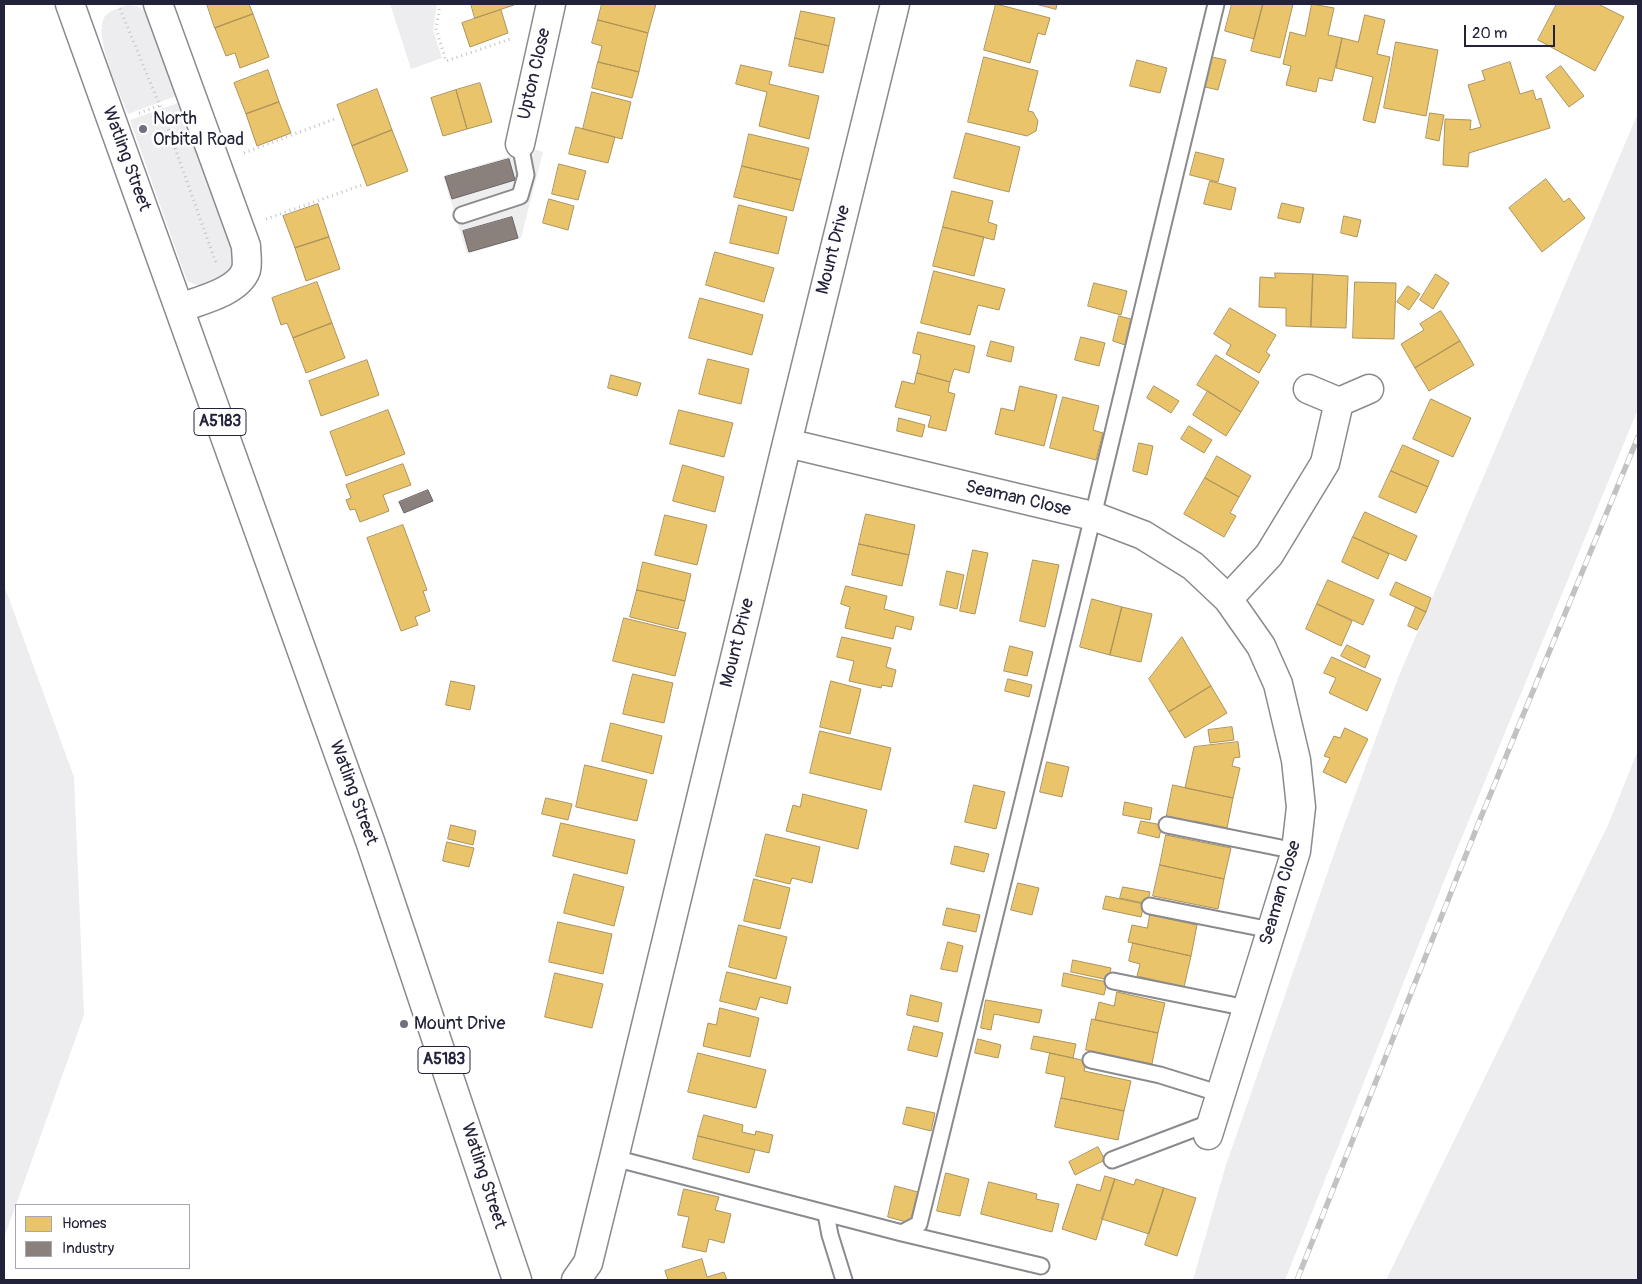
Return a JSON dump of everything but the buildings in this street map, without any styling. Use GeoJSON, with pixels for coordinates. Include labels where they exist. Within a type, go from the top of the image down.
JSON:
{"type":"FeatureCollection","features":[{"type":"Feature","properties":{"kind":"street"},"geometry":{"type":"LineString","coordinates":[[158,4],[246,246],[246,269],[239,282],[226,291],[180,308]]}},
{"type":"Feature","properties":{"kind":"street","name":"Mount Drive"},"geometry":{"type":"LineString","coordinates":[[576,1280],[588,1263],[895,4]]}},
{"type":"Feature","properties":{"kind":"street","name":"Watling Street"},"geometry":{"type":"LineString","coordinates":[[76,5],[113,123],[370,841],[517,1280]]}},
{"type":"Feature","properties":{"kind":"street","name":"Upton Close"},"geometry":{"type":"LineString","coordinates":[[520,144],[549,15]]}},
{"type":"Feature","properties":{"kind":"street"},"geometry":{"type":"LineString","coordinates":[[1308,388],[1339,402],[1370,389]]}},
{"type":"Feature","properties":{"kind":"street"},"geometry":{"type":"LineString","coordinates":[[1228,599],[1269,554],[1325,463],[1339,402]]}},
{"type":"Feature","properties":{"kind":"street","name":"Seaman Close"},"geometry":{"type":"LineString","coordinates":[[787,443],[1093,516],[1143,535],[1193,566],[1228,599],[1261,646],[1278,684],[1296,760],[1300,807],[1296,851],[1210,1128]]}},
{"type":"Feature","properties":{"kind":"lane"},"geometry":{"type":"LineString","coordinates":[[902,1234],[920,1224],[1216,4]]}},
{"type":"Feature","properties":{"kind":"lane"},"geometry":{"type":"LineString","coordinates":[[462,215],[520,196],[526,175],[520,144]]}},
{"type":"Feature","properties":{"kind":"lane"},"geometry":{"type":"LineString","coordinates":[[1167,825],[1296,851]]}},
{"type":"Feature","properties":{"kind":"lane"},"geometry":{"type":"LineString","coordinates":[[1150,906],[1271,930]]}},
{"type":"Feature","properties":{"kind":"lane"},"geometry":{"type":"LineString","coordinates":[[1113,981],[1247,1008]]}},
{"type":"Feature","properties":{"kind":"lane"},"geometry":{"type":"LineString","coordinates":[[1091,1060],[1160,1075],[1220,1094]]}},
{"type":"Feature","properties":{"kind":"lane"},"geometry":{"type":"LineString","coordinates":[[1112,1160],[1210,1128]]}},
{"type":"Feature","properties":{"kind":"lane"},"geometry":{"type":"LineString","coordinates":[[614,1158],[902,1234],[1042,1266]]}},
{"type":"Feature","properties":{"kind":"lane"},"geometry":{"type":"LineString","coordinates":[[826,1214],[830,1235],[844,1280]]}},
{"type":"Feature","properties":{"kind":"path"},"geometry":{"type":"LineString","coordinates":[[118,4],[160,106],[226,291]]}},
{"type":"Feature","properties":{"kind":"path"},"geometry":{"type":"LineString","coordinates":[[440,4],[436,29],[446,61],[549,15]]}},
{"type":"Feature","properties":{"kind":"path"},"geometry":{"type":"LineString","coordinates":[[113,123],[192,95]]}},
{"type":"Feature","properties":{"kind":"path"},"geometry":{"type":"LineString","coordinates":[[215,163],[337,118]]}},
{"type":"Feature","properties":{"kind":"path"},"geometry":{"type":"LineString","coordinates":[[240,229],[362,186]]}},
{"type":"Feature","properties":{"kind":"shaded area"},"geometry":{"type":"Polygon","coordinates":[[[390,4],[437,4],[433,30],[442,58],[411,69],[390,4]]]}},
{"type":"Feature","properties":{"kind":"shaded area"},"geometry":{"type":"Polygon","coordinates":[[[126,5],[137,6],[147,12],[179,95],[128,114],[104,50],[102,37],[102,25],[105,16],[126,5]]]}},
{"type":"Feature","properties":{"kind":"shaded area"},"geometry":{"type":"Polygon","coordinates":[[[181,102],[237,259],[231,274],[203,288],[187,281],[130,120],[181,102]]]}},
{"type":"Feature","properties":{"kind":"shaded area"},"geometry":{"type":"Polygon","coordinates":[[[1638,113],[1638,409],[1446,876],[1285,1280],[1193,1280],[1225,1168],[1344,825],[1398,678],[1638,113]]]}},
{"type":"Feature","properties":{"kind":"shaded area"},"geometry":{"type":"Polygon","coordinates":[[[534,149],[543,152],[521,238],[467,254],[443,176],[534,149]]]}},
{"type":"Feature","properties":{"kind":"shaded area"},"geometry":{"type":"Polygon","coordinates":[[[4,585],[74,777],[84,1015],[4,1238],[4,585]]]}},
{"type":"Feature","properties":{"kind":"shaded area"},"geometry":{"type":"Polygon","coordinates":[[[1638,750],[1638,1280],[1386,1280],[1608,825],[1638,750]]]}},
{"type":"Feature","properties":{"kind":"railway"},"geometry":{"type":"LineString","coordinates":[[1297,1280],[1481,817],[1638,437]]}},
{"type":"Feature","properties":{"kind":"place","name":"North Orbital Road"},"geometry":{"type":"Point","coordinates":[143,129]}},
{"type":"Feature","properties":{"kind":"place","name":"Mount Drive"},"geometry":{"type":"Point","coordinates":[404,1024]}}]}
